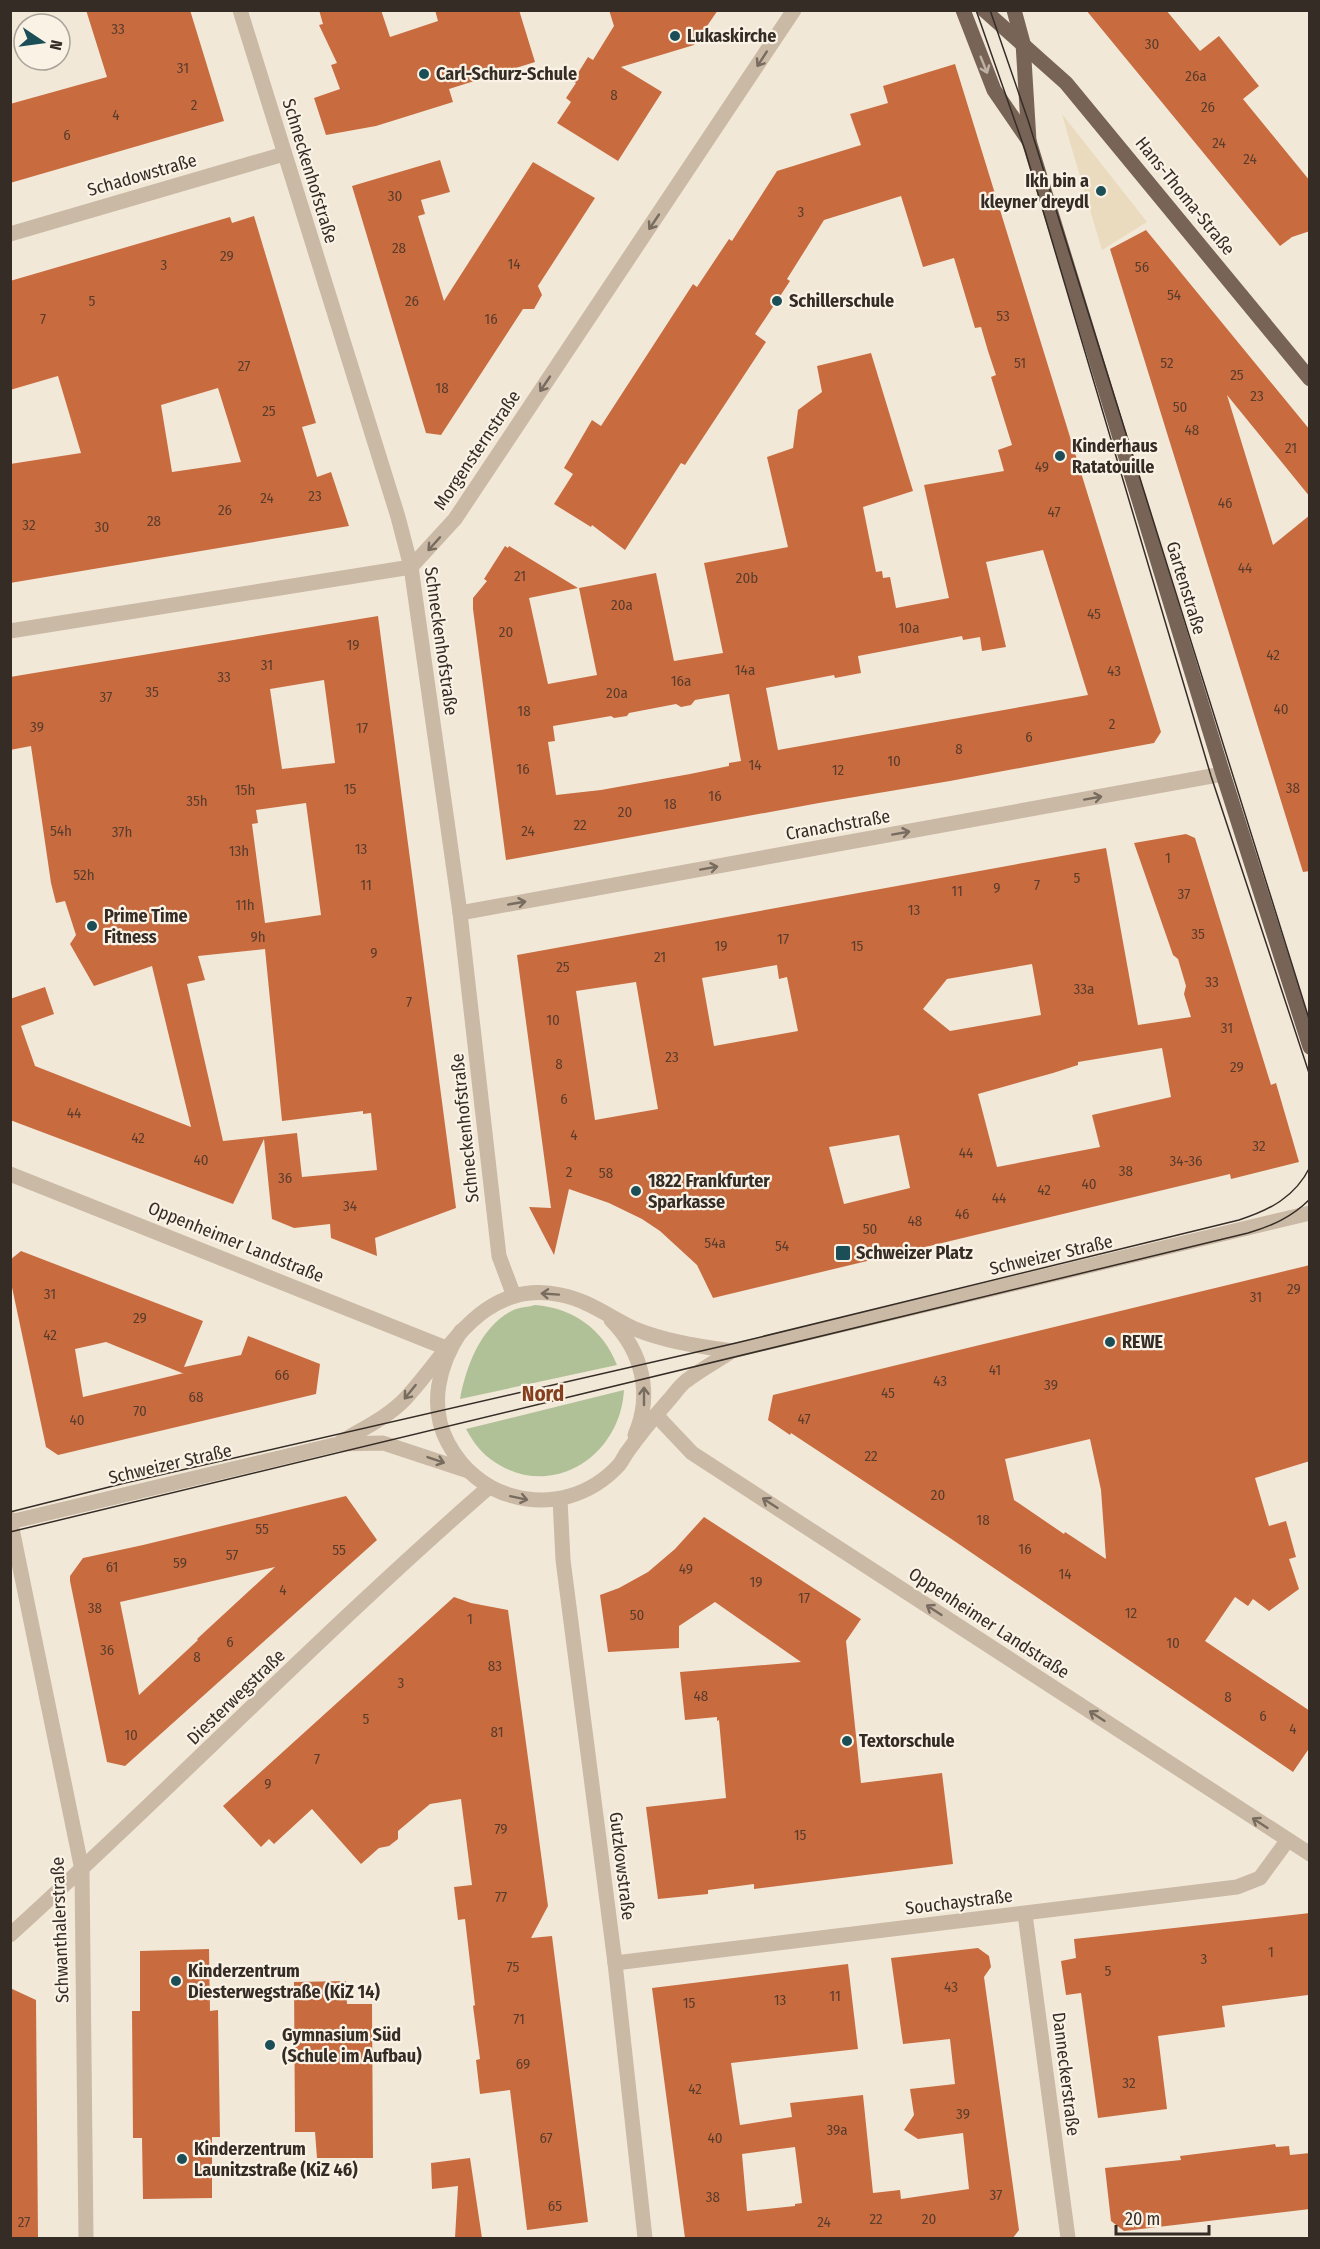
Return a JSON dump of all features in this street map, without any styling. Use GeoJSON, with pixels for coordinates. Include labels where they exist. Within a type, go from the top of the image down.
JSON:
{"type":"FeatureCollection","features":[{"type":"Feature","properties":{"kind":"main road","name":"Gartenstraße"},"geometry":{"type":"LineString","coordinates":[[963,10],[994,90],[1029,141]]}},
{"type":"Feature","properties":{"kind":"main road","name":"Hans-Thoma-Straße"},"geometry":{"type":"LineString","coordinates":[[984,10],[1066,83],[1085,104],[1310,379]]}},
{"type":"Feature","properties":{"kind":"main road","name":"Gartenstraße"},"geometry":{"type":"LineString","coordinates":[[1014,10],[1023,43],[1029,141],[1223,774],[1310,1047]]}},
{"type":"Feature","properties":{"kind":"street","name":"Schneckenhofstraße"},"geometry":{"type":"LineString","coordinates":[[240,10],[398,517],[411,567],[460,914],[499,1256],[513,1296]]}},
{"type":"Feature","properties":{"kind":"street","name":"Morgensternstraße"},"geometry":{"type":"LineString","coordinates":[[411,567],[455,519],[794,10]]}},
{"type":"Feature","properties":{"kind":"street","name":"Schadowstraße"},"geometry":{"type":"LineString","coordinates":[[10,234],[284,154]]}},
{"type":"Feature","properties":{"kind":"street"},"geometry":{"type":"LineString","coordinates":[[10,631],[411,567]]}},
{"type":"Feature","properties":{"kind":"street","name":"Cranachstraße"},"geometry":{"type":"LineString","coordinates":[[460,914],[1223,774]]}},
{"type":"Feature","properties":{"kind":"street","name":"Oppenheimer Landstraße"},"geometry":{"type":"LineString","coordinates":[[10,1174],[446,1347]]}},
{"type":"Feature","properties":{"kind":"street","name":"Schweizer Straße"},"geometry":{"type":"LineString","coordinates":[[732,1351],[1310,1213]]}},
{"type":"Feature","properties":{"kind":"street"},"geometry":{"type":"LineString","coordinates":[[338,1444],[404,1400],[446,1347],[476,1316],[494,1304],[513,1296],[537,1293],[560,1295],[583,1302],[636,1329],[676,1342],[732,1351]]}},
{"type":"Feature","properties":{"kind":"street"},"geometry":{"type":"LineString","coordinates":[[604,1314],[632,1347],[644,1380],[644,1409],[627,1452]]}},
{"type":"Feature","properties":{"kind":"street"},"geometry":{"type":"LineString","coordinates":[[461,1331],[449,1349],[438,1386],[438,1411],[447,1441],[456,1457],[468,1471],[489,1487],[523,1499],[542,1501],[577,1494],[607,1477],[620,1464],[627,1452],[685,1381],[732,1351]]}},
{"type":"Feature","properties":{"kind":"street","name":"Oppenheimer Landstraße"},"geometry":{"type":"LineString","coordinates":[[656,1415],[692,1453],[1310,1854]]}},
{"type":"Feature","properties":{"kind":"street"},"geometry":{"type":"LineString","coordinates":[[338,1444],[382,1443],[468,1471]]}},
{"type":"Feature","properties":{"kind":"street","name":"Schweizer Straße"},"geometry":{"type":"LineString","coordinates":[[11,1521],[338,1444]]}},
{"type":"Feature","properties":{"kind":"street","name":"Diesterwegstraße"},"geometry":{"type":"LineString","coordinates":[[10,1935],[82,1870],[425,1544],[489,1487]]}},
{"type":"Feature","properties":{"kind":"street","name":"Gutzkowstraße"},"geometry":{"type":"LineString","coordinates":[[560,1499],[563,1560],[615,1963],[645,2238]]}},
{"type":"Feature","properties":{"kind":"street","name":"Schwanthalerstraße"},"geometry":{"type":"LineString","coordinates":[[11,1521],[82,1870],[86,2238]]}},
{"type":"Feature","properties":{"kind":"street","name":"Souchaystraße"},"geometry":{"type":"LineString","coordinates":[[615,1963],[1237,1887],[1260,1878],[1287,1841]]}},
{"type":"Feature","properties":{"kind":"street","name":"Danneckerstraße"},"geometry":{"type":"LineString","coordinates":[[1025,1914],[1068,2238]]}},
{"type":"Feature","properties":{"kind":"green space"},"geometry":{"type":"Polygon","coordinates":[[[535,1305],[562,1311],[585,1323],[604,1341],[617,1365],[460,1399],[471,1360],[485,1335],[504,1316],[516,1309],[535,1305]]]}},
{"type":"Feature","properties":{"kind":"green space"},"geometry":{"type":"Polygon","coordinates":[[[624,1390],[619,1415],[609,1436],[595,1454],[577,1467],[556,1474],[534,1476],[511,1471],[485,1455],[466,1429],[624,1390]]]}},
{"type":"Feature","properties":{"kind":"shaded area"},"geometry":{"type":"Polygon","coordinates":[[[1062,114],[1147,222],[1102,250],[1069,139],[1062,114]]]}},
{"type":"Feature","properties":{"kind":"building"},"geometry":{"type":"Polygon","coordinates":[[[86,10],[190,10],[224,121],[10,183],[10,104],[107,77],[86,10]]]}},
{"type":"Feature","properties":{"kind":"building"},"geometry":{"type":"Polygon","coordinates":[[[319,10],[381,10],[390,37],[438,21],[435,10],[519,10],[535,62],[449,89],[453,102],[376,126],[326,135],[314,98],[340,89],[331,65],[337,63],[319,25],[323,24],[319,10]]]}},
{"type":"Feature","properties":{"kind":"building"},"geometry":{"type":"Polygon","coordinates":[[[609,10],[718,10],[694,45],[621,67],[662,92],[618,161],[557,123],[571,102],[566,98],[576,83],[573,81],[588,57],[593,60],[614,26],[609,10]]]}},
{"type":"Feature","properties":{"kind":"building"},"geometry":{"type":"Polygon","coordinates":[[[1086,10],[1166,10],[1200,51],[1219,36],[1259,86],[1243,99],[1310,181],[1310,231],[1292,237],[1280,246],[1086,10]]]}},
{"type":"Feature","properties":{"kind":"building"},"geometry":{"type":"Polygon","coordinates":[[[955,64],[1161,732],[1154,743],[506,860],[473,609],[473,598],[487,581],[484,579],[505,546],[508,548],[509,546],[578,588],[529,598],[548,684],[597,675],[579,588],[656,573],[674,661],[723,653],[704,563],[788,547],[767,457],[793,448],[798,410],[822,392],[817,366],[871,353],[913,491],[863,507],[876,572],[882,571],[883,578],[890,577],[896,608],[949,598],[924,485],[1004,471],[998,450],[1012,445],[991,377],[996,375],[981,327],[975,328],[954,258],[923,267],[901,196],[824,220],[787,279],[790,281],[755,334],[766,342],[685,465],[681,463],[625,550],[592,525],[591,527],[554,504],[573,474],[564,468],[592,420],[601,426],[693,284],[697,287],[729,239],[732,241],[777,171],[861,145],[850,114],[888,103],[883,86],[955,64]],[[1043,550],[986,562],[1006,647],[982,651],[980,637],[963,640],[962,636],[858,656],[861,673],[835,678],[834,675],[766,688],[778,750],[1088,695],[1043,550]],[[729,694],[695,700],[691,705],[681,707],[676,704],[629,713],[627,716],[614,718],[611,716],[553,726],[555,741],[548,742],[556,795],[601,790],[690,774],[729,766],[729,763],[741,761],[729,694]]]}},
{"type":"Feature","properties":{"kind":"building"},"geometry":{"type":"Polygon","coordinates":[[[440,160],[450,192],[421,200],[425,214],[418,216],[444,301],[533,162],[595,198],[538,286],[542,295],[534,309],[523,309],[441,435],[426,433],[352,186],[440,160]]]}},
{"type":"Feature","properties":{"kind":"building"},"geometry":{"type":"Polygon","coordinates":[[[254,216],[316,423],[302,427],[317,477],[331,472],[349,526],[10,583],[10,464],[81,453],[58,376],[10,390],[10,281],[230,217],[232,223],[254,216]],[[218,388],[161,405],[172,472],[241,462],[218,388]]]}},
{"type":"Feature","properties":{"kind":"building"},"geometry":{"type":"Polygon","coordinates":[[[1146,230],[1310,430],[1310,497],[1227,395],[1273,545],[1310,515],[1310,871],[1303,872],[1110,249],[1146,230]]]}},
{"type":"Feature","properties":{"kind":"building"},"geometry":{"type":"Polygon","coordinates":[[[378,616],[456,1208],[375,1238],[377,1256],[331,1238],[330,1224],[294,1228],[272,1219],[264,1139],[233,1204],[10,1120],[10,999],[45,987],[54,1014],[21,1026],[35,1066],[191,1127],[152,966],[94,986],[70,944],[76,935],[65,901],[56,903],[51,883],[31,746],[10,750],[10,677],[378,616]],[[324,680],[270,689],[282,769],[335,763],[324,680]],[[306,803],[256,810],[258,823],[252,824],[265,923],[321,915],[306,803]],[[265,949],[198,956],[205,980],[187,984],[223,1141],[297,1133],[302,1177],[377,1170],[371,1113],[363,1114],[363,1111],[282,1121],[265,949]]]}},
{"type":"Feature","properties":{"kind":"building"},"geometry":{"type":"Polygon","coordinates":[[[1186,834],[1195,838],[1271,1085],[1276,1083],[1299,1162],[1231,1179],[1230,1174],[713,1298],[697,1265],[660,1231],[642,1219],[609,1203],[569,1189],[554,1255],[529,1207],[551,1208],[517,955],[1106,848],[1138,1025],[1191,1017],[1184,994],[1186,986],[1178,959],[1173,955],[1134,843],[1186,834]],[[1032,964],[947,979],[923,1009],[950,1031],[1041,1015],[1032,964]],[[777,965],[702,978],[714,1046],[798,1031],[787,977],[779,979],[777,965]],[[636,982],[576,991],[595,1120],[658,1109],[636,982]],[[1162,1048],[1078,1062],[1078,1065],[978,1094],[997,1167],[1100,1147],[1092,1115],[1171,1097],[1162,1048]],[[899,1135],[829,1147],[844,1204],[910,1188],[899,1135]]]}},
{"type":"Feature","properties":{"kind":"building"},"geometry":{"type":"Polygon","coordinates":[[[21,1251],[203,1321],[184,1367],[241,1355],[248,1336],[320,1364],[316,1394],[58,1455],[46,1447],[10,1278],[10,1260],[21,1251]],[[106,1342],[75,1349],[83,1397],[184,1373],[106,1342]]]}},
{"type":"Feature","properties":{"kind":"building"},"geometry":{"type":"Polygon","coordinates":[[[1310,1265],[1310,1461],[1255,1478],[1269,1526],[1286,1521],[1296,1557],[1289,1559],[1299,1589],[1269,1611],[1253,1599],[1248,1606],[1235,1597],[1205,1641],[1310,1711],[1310,1747],[1293,1772],[947,1536],[768,1420],[773,1395],[1310,1265]],[[1090,1439],[1005,1459],[1014,1500],[1106,1559],[1101,1490],[1090,1439]]]}},
{"type":"Feature","properties":{"kind":"building"},"geometry":{"type":"Polygon","coordinates":[[[346,1496],[377,1540],[125,1766],[107,1762],[70,1576],[83,1558],[346,1496]],[[275,1567],[120,1602],[139,1695],[275,1567]]]}},
{"type":"Feature","properties":{"kind":"building"},"geometry":{"type":"Polygon","coordinates":[[[704,1517],[861,1619],[846,1641],[861,1783],[942,1773],[953,1864],[754,1889],[754,1884],[708,1890],[708,1894],[658,1899],[646,1807],[726,1798],[719,1720],[717,1721],[717,1717],[685,1720],[680,1672],[801,1662],[715,1602],[679,1626],[679,1648],[608,1652],[600,1595],[619,1588],[648,1572],[675,1549],[704,1517]]]}},
{"type":"Feature","properties":{"kind":"building"},"geometry":{"type":"Polygon","coordinates":[[[454,1597],[471,1603],[508,1610],[548,1906],[531,1938],[552,1936],[588,2222],[527,2230],[510,2090],[480,2094],[476,2060],[480,2059],[465,1919],[458,1920],[454,1887],[472,1885],[461,1799],[430,1804],[398,1831],[398,1839],[389,1846],[379,1848],[361,1864],[312,1809],[274,1844],[269,1839],[261,1847],[223,1806],[454,1597]]]}},
{"type":"Feature","properties":{"kind":"building"},"geometry":{"type":"Polygon","coordinates":[[[1310,1913],[1308,1995],[1222,2006],[1225,2027],[1158,2036],[1167,2109],[1098,2118],[1081,1993],[1066,1995],[1061,1961],[1076,1958],[1074,1939],[1310,1913]]]}},
{"type":"Feature","properties":{"kind":"building"},"geometry":{"type":"Polygon","coordinates":[[[978,1948],[989,1956],[991,1967],[984,1977],[1019,2230],[1013,2238],[685,2238],[652,1988],[848,1964],[858,2049],[731,2063],[740,2125],[792,2117],[790,2103],[863,2095],[873,2193],[900,2190],[901,2199],[969,2189],[963,2133],[918,2139],[904,2130],[914,2115],[910,2089],[955,2084],[950,2039],[903,2044],[891,1958],[978,1948]],[[795,2147],[742,2154],[747,2211],[795,2206],[795,2204],[802,2203],[795,2147]]]}},
{"type":"Feature","properties":{"kind":"building"},"geometry":{"type":"Polygon","coordinates":[[[209,1949],[210,2011],[218,2010],[220,2137],[212,2137],[212,2198],[143,2199],[142,2138],[133,2138],[132,2011],[140,2011],[140,1951],[209,1949]]]}},
{"type":"Feature","properties":{"kind":"building"},"geometry":{"type":"Polygon","coordinates":[[[346,1981],[347,2004],[372,2004],[373,2158],[317,2158],[315,2132],[295,2132],[294,1982],[346,1981]]]}},
{"type":"Feature","properties":{"kind":"building"},"geometry":{"type":"Polygon","coordinates":[[[10,1988],[36,2000],[38,2238],[10,2238],[10,1988]]]}},
{"type":"Feature","properties":{"kind":"building"},"geometry":{"type":"Polygon","coordinates":[[[1275,2144],[1276,2147],[1289,2146],[1290,2155],[1310,2153],[1310,2209],[1124,2231],[1111,2221],[1105,2168],[1181,2160],[1180,2156],[1275,2144]]]}},
{"type":"Feature","properties":{"kind":"building"},"geometry":{"type":"Polygon","coordinates":[[[470,2158],[482,2238],[455,2238],[458,2186],[432,2189],[431,2163],[470,2158]]]}},
{"type":"Feature","properties":{"kind":"tram line"},"geometry":{"type":"LineString","coordinates":[[976,10],[1025,150],[1211,776],[1310,1076]]}},
{"type":"Feature","properties":{"kind":"tram line"},"geometry":{"type":"LineString","coordinates":[[990,10],[1028,120],[1310,1022]]}},
{"type":"Feature","properties":{"kind":"tram line"},"geometry":{"type":"LineString","coordinates":[[10,1512],[125,1483],[736,1343],[1239,1220],[1261,1212],[1280,1201],[1297,1187],[1310,1167]]}},
{"type":"Feature","properties":{"kind":"tram line"},"geometry":{"type":"LineString","coordinates":[[10,1532],[1248,1233],[1281,1220],[1310,1199]]}},
{"type":"Feature","properties":{"kind":"place","name":"Lukaskirche"},"geometry":{"type":"Point","coordinates":[675,36]}},
{"type":"Feature","properties":{"kind":"place","name":"Carl-Schurz-Schule"},"geometry":{"type":"Point","coordinates":[424,74]}},
{"type":"Feature","properties":{"kind":"place","name":"Ikh bin a kleyner dreydl"},"geometry":{"type":"Point","coordinates":[1101,191]}},
{"type":"Feature","properties":{"kind":"place","name":"Schillerschule"},"geometry":{"type":"Point","coordinates":[777,301]}},
{"type":"Feature","properties":{"kind":"place","name":"Kinderhaus Ratatouille"},"geometry":{"type":"Point","coordinates":[1060,456]}},
{"type":"Feature","properties":{"kind":"place","name":"Prime Time Fitness"},"geometry":{"type":"Point","coordinates":[92,926]}},
{"type":"Feature","properties":{"kind":"place","name":"1822 Frankfurter Sparkasse"},"geometry":{"type":"Point","coordinates":[636,1191]}},
{"type":"Feature","properties":{"kind":"place","name":"Schweizer Platz"},"geometry":{"type":"Point","coordinates":[843,1253]}},
{"type":"Feature","properties":{"kind":"place","name":"REWE"},"geometry":{"type":"Point","coordinates":[1110,1342]}},
{"type":"Feature","properties":{"kind":"place","name":"Textorschule"},"geometry":{"type":"Point","coordinates":[847,1741]}},
{"type":"Feature","properties":{"kind":"place","name":"Kinderzentrum Diesterwegstraße (KiZ 14)"},"geometry":{"type":"Point","coordinates":[176,1981]}},
{"type":"Feature","properties":{"kind":"place","name":"Gymnasium Süd (Schule im Aufbau)"},"geometry":{"type":"Point","coordinates":[270,2045]}},
{"type":"Feature","properties":{"kind":"place","name":"Kinderzentrum Launitzstraße (KiZ 46)"},"geometry":{"type":"Point","coordinates":[182,2159]}},
{"type":"Feature","properties":{"kind":"district","name":"Nord"},"geometry":{"type":"Point","coordinates":[543,1394]}}]}
